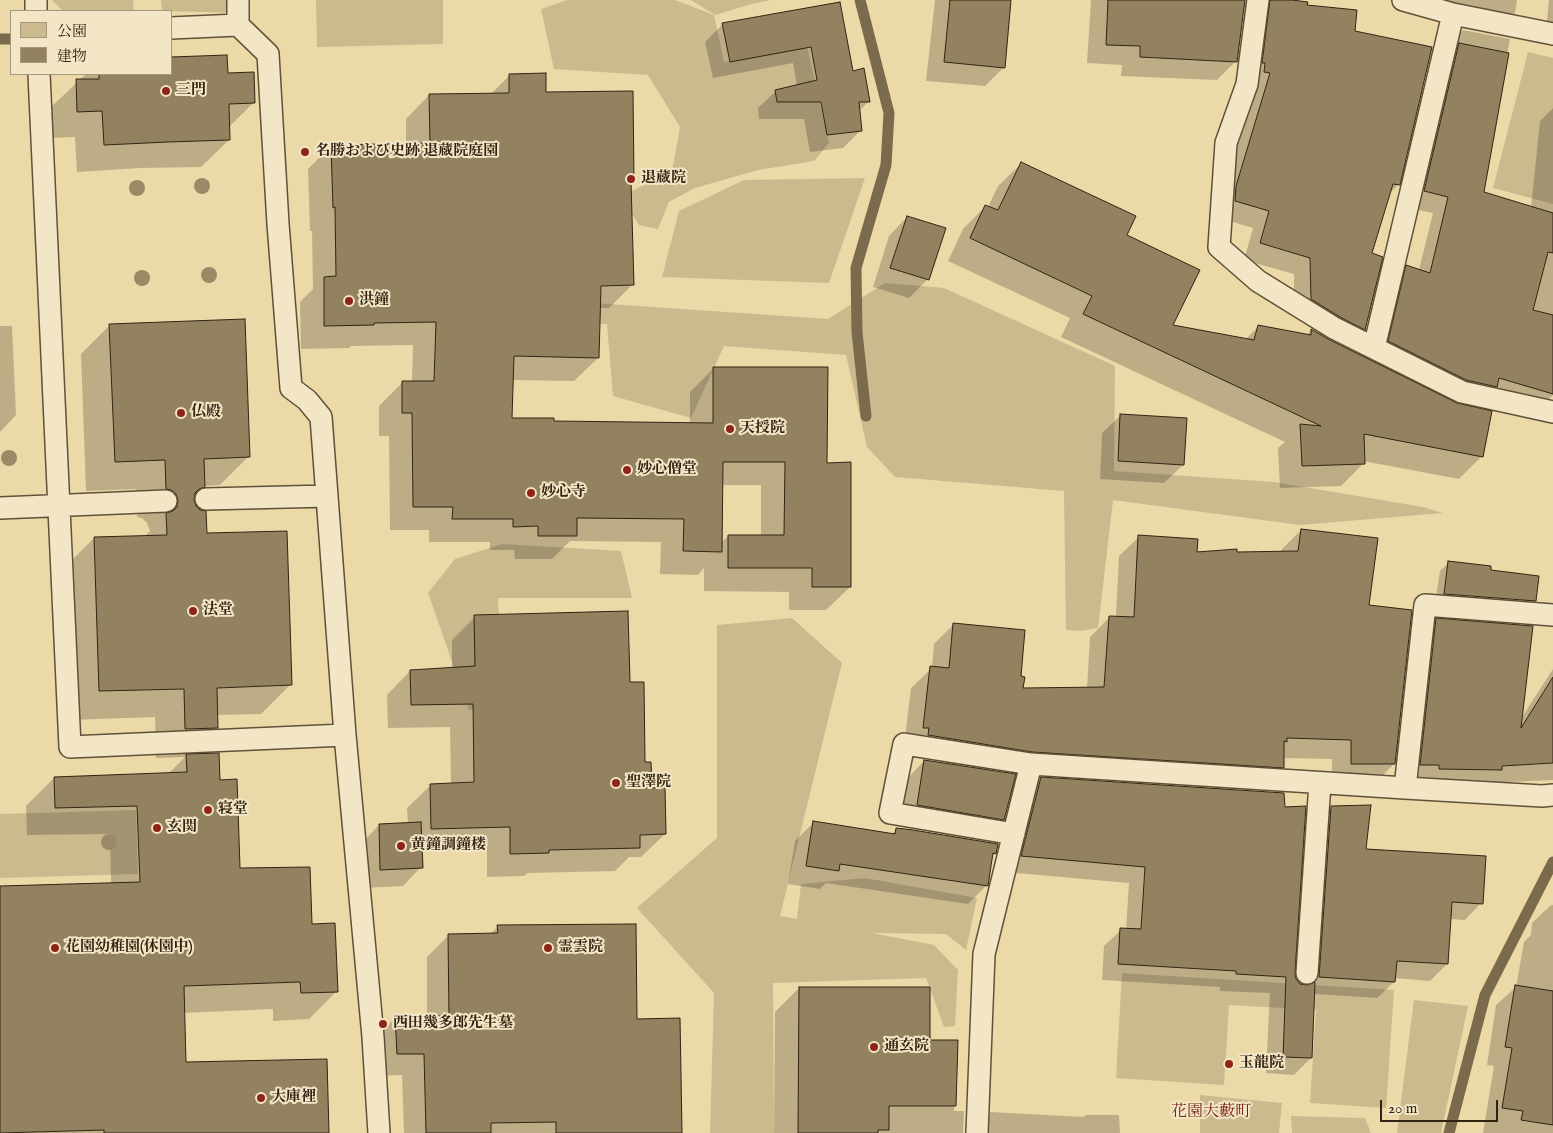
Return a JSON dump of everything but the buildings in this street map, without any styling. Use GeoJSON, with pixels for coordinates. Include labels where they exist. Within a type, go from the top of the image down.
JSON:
{"type":"FeatureCollection","features":[{"type":"Feature","properties":{"kind":"lane"},"geometry":{"type":"LineString","coordinates":[[238,0],[238,25],[268,54],[278,224],[291,388],[307,400],[321,417],[345,735],[373,1037],[379,1133]]}},
{"type":"Feature","properties":{"kind":"lane"},"geometry":{"type":"LineString","coordinates":[[1258,0],[1248,84],[1226,143],[1219,247],[1258,280],[1334,328],[1462,392],[1553,412]]}},
{"type":"Feature","properties":{"kind":"lane"},"geometry":{"type":"LineString","coordinates":[[1403,0],[1453,14],[1553,34]]}},
{"type":"Feature","properties":{"kind":"lane"},"geometry":{"type":"LineString","coordinates":[[1374,348],[1453,14]]}},
{"type":"Feature","properties":{"kind":"lane"},"geometry":{"type":"LineString","coordinates":[[172,28],[238,25]]}},
{"type":"Feature","properties":{"kind":"lane"},"geometry":{"type":"LineString","coordinates":[[39,75],[70,747],[345,735]]}},
{"type":"Feature","properties":{"kind":"lane"},"geometry":{"type":"LineString","coordinates":[[206,499],[327,496]]}},
{"type":"Feature","properties":{"kind":"lane"},"geometry":{"type":"LineString","coordinates":[[0,508],[166,501]]}},
{"type":"Feature","properties":{"kind":"lane"},"geometry":{"type":"LineString","coordinates":[[1405,788],[1425,604],[1553,615]]}},
{"type":"Feature","properties":{"kind":"lane"},"geometry":{"type":"LineString","coordinates":[[1014,834],[890,813],[904,744],[1031,764],[1405,788],[1542,796],[1553,795]]}},
{"type":"Feature","properties":{"kind":"lane"},"geometry":{"type":"LineString","coordinates":[[977,1133],[984,954],[1031,764]]}},
{"type":"Feature","properties":{"kind":"lane"},"geometry":{"type":"LineString","coordinates":[[1307,973],[1320,782]]}},
{"type":"Feature","properties":{"kind":"green space"},"geometry":{"type":"Polygon","coordinates":[[[52,0],[133,0],[134,10],[62,10],[52,0]]]}},
{"type":"Feature","properties":{"kind":"green space"},"geometry":{"type":"Polygon","coordinates":[[[161,0],[242,0],[243,13],[172,11],[162,10],[161,0]]]}},
{"type":"Feature","properties":{"kind":"green space"},"geometry":{"type":"Polygon","coordinates":[[[316,0],[443,0],[443,44],[317,47],[316,0]]]}},
{"type":"Feature","properties":{"kind":"green space"},"geometry":{"type":"Polygon","coordinates":[[[567,0],[675,0],[714,15],[724,62],[807,46],[829,143],[814,161],[758,170],[695,188],[669,202],[658,229],[639,225],[620,197],[672,171],[680,127],[648,75],[554,69],[541,9],[567,0]]]}},
{"type":"Feature","properties":{"kind":"green space"},"geometry":{"type":"Polygon","coordinates":[[[691,0],[771,0],[715,15],[691,0]]]}},
{"type":"Feature","properties":{"kind":"green space"},"geometry":{"type":"Polygon","coordinates":[[[1528,52],[1553,58],[1553,204],[1493,188],[1528,52]]]}},
{"type":"Feature","properties":{"kind":"green space"},"geometry":{"type":"Polygon","coordinates":[[[865,178],[829,283],[662,277],[679,211],[744,180],[865,178]]]}},
{"type":"Feature","properties":{"kind":"green space"},"geometry":{"type":"Polygon","coordinates":[[[885,283],[944,288],[1115,366],[1114,471],[1274,482],[1423,507],[1443,513],[1300,525],[1113,500],[1098,628],[1080,631],[1066,630],[1064,491],[895,477],[867,447],[846,355],[724,346],[691,418],[613,396],[607,324],[468,313],[463,294],[828,319],[885,283]]]}},
{"type":"Feature","properties":{"kind":"green space"},"geometry":{"type":"Polygon","coordinates":[[[502,544],[621,551],[632,598],[498,598],[505,707],[469,710],[428,593],[455,559],[502,544]]]}},
{"type":"Feature","properties":{"kind":"green space"},"geometry":{"type":"Polygon","coordinates":[[[792,618],[842,663],[780,916],[797,919],[801,884],[865,878],[977,898],[966,950],[946,934],[872,933],[934,945],[958,970],[955,1026],[944,1027],[926,978],[773,983],[774,1133],[710,1133],[714,993],[637,908],[717,838],[717,625],[792,618]]]}},
{"type":"Feature","properties":{"kind":"green space"},"geometry":{"type":"Polygon","coordinates":[[[136,810],[138,874],[0,878],[0,814],[136,810]]]}},
{"type":"Feature","properties":{"kind":"green space"},"geometry":{"type":"Polygon","coordinates":[[[1122,973],[1394,990],[1386,1108],[1310,1103],[1316,1010],[1229,1005],[1224,1085],[1116,1078],[1122,973]]]}},
{"type":"Feature","properties":{"kind":"green space"},"geometry":{"type":"Polygon","coordinates":[[[1414,1000],[1468,1006],[1441,1133],[1397,1133],[1414,1000]]]}},
{"type":"Feature","properties":{"kind":"green space"},"geometry":{"type":"Polygon","coordinates":[[[1200,1095],[1282,1103],[1279,1133],[1200,1133],[1200,1095]]]}},
{"type":"Feature","properties":{"kind":"green space"},"geometry":{"type":"Polygon","coordinates":[[[1291,1116],[1365,1118],[1371,1133],[1292,1133],[1291,1116]]]}},
{"type":"Feature","properties":{"kind":"waterway"},"geometry":{"type":"LineString","coordinates":[[860,0],[889,113],[886,165],[856,268],[857,332],[866,416]]}},
{"type":"Feature","properties":{"kind":"waterway"},"geometry":{"type":"LineString","coordinates":[[0,39],[10,39]]}},
{"type":"Feature","properties":{"kind":"waterway"},"geometry":{"type":"LineString","coordinates":[[1449,1133],[1485,995],[1553,862]]}},
{"type":"Feature","properties":{"kind":"place","name":"三門"},"geometry":{"type":"Point","coordinates":[166,91]}},
{"type":"Feature","properties":{"kind":"place","name":"名勝および史跡 退蔵院庭園"},"geometry":{"type":"Point","coordinates":[305,152]}},
{"type":"Feature","properties":{"kind":"place","name":"退蔵院"},"geometry":{"type":"Point","coordinates":[631,179]}},
{"type":"Feature","properties":{"kind":"place","name":"洪鐘"},"geometry":{"type":"Point","coordinates":[349,301]}},
{"type":"Feature","properties":{"kind":"place","name":"仏殿"},"geometry":{"type":"Point","coordinates":[181,413]}},
{"type":"Feature","properties":{"kind":"place","name":"天授院"},"geometry":{"type":"Point","coordinates":[730,429]}},
{"type":"Feature","properties":{"kind":"place","name":"妙心僧堂"},"geometry":{"type":"Point","coordinates":[627,470]}},
{"type":"Feature","properties":{"kind":"place","name":"妙心寺"},"geometry":{"type":"Point","coordinates":[531,493]}},
{"type":"Feature","properties":{"kind":"place","name":"法堂"},"geometry":{"type":"Point","coordinates":[193,611]}},
{"type":"Feature","properties":{"kind":"place","name":"聖澤院"},"geometry":{"type":"Point","coordinates":[616,783]}},
{"type":"Feature","properties":{"kind":"place","name":"寝堂"},"geometry":{"type":"Point","coordinates":[208,810]}},
{"type":"Feature","properties":{"kind":"place","name":"玄関"},"geometry":{"type":"Point","coordinates":[157,828]}},
{"type":"Feature","properties":{"kind":"place","name":"黄鐘調鐘楼"},"geometry":{"type":"Point","coordinates":[401,846]}},
{"type":"Feature","properties":{"kind":"place","name":"花園幼稚園(休園中)"},"geometry":{"type":"Point","coordinates":[55,948]}},
{"type":"Feature","properties":{"kind":"place","name":"霊雲院"},"geometry":{"type":"Point","coordinates":[548,948]}},
{"type":"Feature","properties":{"kind":"place","name":"西田幾多郎先生墓"},"geometry":{"type":"Point","coordinates":[383,1024]}},
{"type":"Feature","properties":{"kind":"place","name":"通玄院"},"geometry":{"type":"Point","coordinates":[874,1047]}},
{"type":"Feature","properties":{"kind":"place","name":"玉龍院"},"geometry":{"type":"Point","coordinates":[1229,1064]}},
{"type":"Feature","properties":{"kind":"place","name":"大庫裡"},"geometry":{"type":"Point","coordinates":[261,1098]}},
{"type":"Feature","properties":{"kind":"district","name":"花園大藪町"},"geometry":{"type":"Point","coordinates":[1211,1113]}}]}
